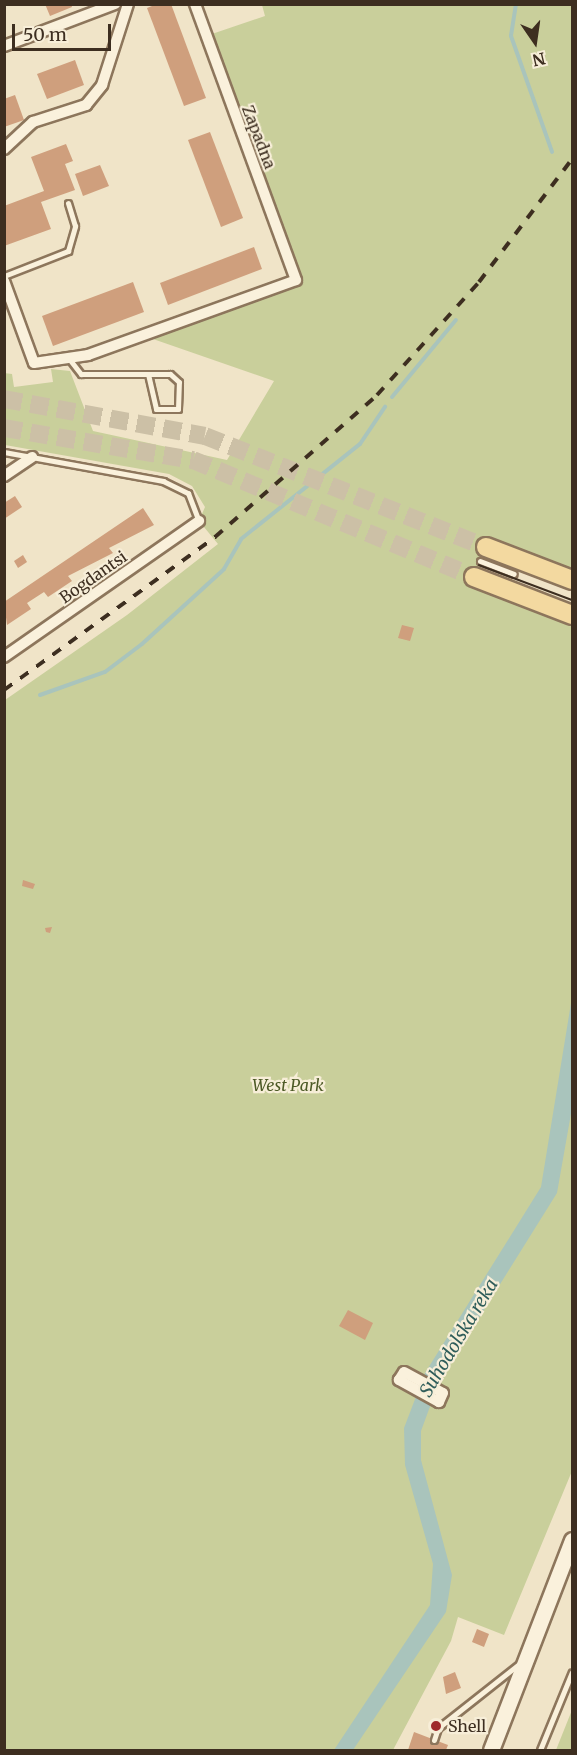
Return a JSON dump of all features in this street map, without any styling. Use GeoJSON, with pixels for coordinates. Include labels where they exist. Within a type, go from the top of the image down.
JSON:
{"type":"FeatureCollection","features":[{"type":"Feature","properties":{"kind":"main road"},"geometry":{"type":"LineString","coordinates":[[480,562],[573,580]]}},
{"type":"Feature","properties":{"kind":"main road"},"geometry":{"type":"LineString","coordinates":[[480,562],[573,615]]}},
{"type":"Feature","properties":{"kind":"main road"},"geometry":{"type":"LineString","coordinates":[[491,1750],[524,1659],[573,1540]]}},
{"type":"Feature","properties":{"kind":"street"},"geometry":{"type":"LineString","coordinates":[[4,46],[115,4]]}},
{"type":"Feature","properties":{"kind":"street"},"geometry":{"type":"LineString","coordinates":[[4,149],[33,122],[86,105],[102,85],[128,4]]}},
{"type":"Feature","properties":{"kind":"street","name":"Zapadna"},"geometry":{"type":"LineString","coordinates":[[70,360],[296,280],[195,4]]}},
{"type":"Feature","properties":{"kind":"street"},"geometry":{"type":"LineString","coordinates":[[4,281],[34,363],[70,360]]}},
{"type":"Feature","properties":{"kind":"street"},"geometry":{"type":"LineString","coordinates":[[4,476],[32,457]]}},
{"type":"Feature","properties":{"kind":"street","name":"Bogdantsi"},"geometry":{"type":"LineString","coordinates":[[4,657],[199,521]]}},
{"type":"Feature","properties":{"kind":"lane"},"geometry":{"type":"LineString","coordinates":[[4,276],[68,251],[75,226],[68,203]]}},
{"type":"Feature","properties":{"kind":"lane"},"geometry":{"type":"LineString","coordinates":[[70,360],[81,374],[148,374],[170,374],[179,382],[177,409],[156,410],[148,374]]}},
{"type":"Feature","properties":{"kind":"lane"},"geometry":{"type":"LineString","coordinates":[[4,452],[163,481],[188,493],[199,521]]}},
{"type":"Feature","properties":{"kind":"lane"},"geometry":{"type":"LineString","coordinates":[[480,562],[514,574]]}},
{"type":"Feature","properties":{"kind":"lane"},"geometry":{"type":"LineString","coordinates":[[434,1740],[438,1728],[524,1659]]}},
{"type":"Feature","properties":{"kind":"lane"},"geometry":{"type":"LineString","coordinates":[[540,1750],[573,1672]]}},
{"type":"Feature","properties":{"kind":"green space","name":"West Park"},"geometry":{"type":"Polygon","coordinates":[[[262,5],[572,5],[572,574],[488,542],[473,582],[572,622],[572,1471],[504,1635],[458,1617],[451,1641],[393,1750],[5,1750],[5,700],[127,615],[218,544],[199,521],[205,507],[192,486],[169,474],[5,445],[4,373],[12,374],[14,387],[53,382],[51,369],[70,371],[93,431],[227,460],[274,381],[153,339],[296,280],[206,36],[265,16],[262,5]]]}},
{"type":"Feature","properties":{"kind":"green space"},"geometry":{"type":"Polygon","coordinates":[[[572,1710],[572,1750],[556,1750],[572,1710]]]}},
{"type":"Feature","properties":{"kind":"water","name":"Suhodolska reka"},"geometry":{"type":"Polygon","coordinates":[[[572,997],[572,1108],[557,1193],[439,1382],[421,1431],[421,1460],[452,1575],[446,1612],[353,1750],[334,1750],[430,1605],[433,1564],[405,1465],[404,1428],[425,1373],[541,1187],[572,997]]]}},
{"type":"Feature","properties":{"kind":"building"},"geometry":{"type":"Polygon","coordinates":[[[45,4],[71,4],[72,7],[50,16],[45,4]]]}},
{"type":"Feature","properties":{"kind":"building"},"geometry":{"type":"Polygon","coordinates":[[[157,4],[171,4],[206,98],[184,106],[147,8],[157,4]]]}},
{"type":"Feature","properties":{"kind":"building"},"geometry":{"type":"Polygon","coordinates":[[[75,60],[84,85],[47,99],[37,74],[75,60]]]}},
{"type":"Feature","properties":{"kind":"building"},"geometry":{"type":"Polygon","coordinates":[[[15,95],[24,120],[4,127],[4,99],[15,95]]]}},
{"type":"Feature","properties":{"kind":"building"},"geometry":{"type":"Polygon","coordinates":[[[210,132],[243,218],[221,227],[188,140],[210,132]]]}},
{"type":"Feature","properties":{"kind":"building"},"geometry":{"type":"Polygon","coordinates":[[[66,144],[73,161],[65,164],[75,190],[41,202],[51,229],[4,246],[4,206],[44,191],[31,157],[66,144]]]}},
{"type":"Feature","properties":{"kind":"building"},"geometry":{"type":"Polygon","coordinates":[[[100,165],[109,186],[83,196],[75,174],[100,165]]]}},
{"type":"Feature","properties":{"kind":"building"},"geometry":{"type":"Polygon","coordinates":[[[254,247],[262,269],[168,305],[160,283],[254,247]]]}},
{"type":"Feature","properties":{"kind":"building"},"geometry":{"type":"Polygon","coordinates":[[[133,282],[144,312],[53,346],[42,316],[133,282]]]}},
{"type":"Feature","properties":{"kind":"building"},"geometry":{"type":"Polygon","coordinates":[[[15,496],[22,507],[4,519],[4,503],[15,496]]]}},
{"type":"Feature","properties":{"kind":"building"},"geometry":{"type":"Polygon","coordinates":[[[143,508],[154,525],[109,548],[113,553],[68,576],[72,581],[48,597],[44,592],[27,603],[31,609],[7,625],[4,602],[143,508]]]}},
{"type":"Feature","properties":{"kind":"building"},"geometry":{"type":"Polygon","coordinates":[[[23,555],[27,562],[18,568],[14,561],[23,555]]]}},
{"type":"Feature","properties":{"kind":"building"},"geometry":{"type":"Polygon","coordinates":[[[402,625],[414,628],[410,641],[398,638],[402,625]]]}},
{"type":"Feature","properties":{"kind":"building"},"geometry":{"type":"Polygon","coordinates":[[[23,880],[35,884],[33,889],[22,886],[23,880]]]}},
{"type":"Feature","properties":{"kind":"building"},"geometry":{"type":"Polygon","coordinates":[[[52,927],[50,933],[46,932],[45,928],[52,927]]]}},
{"type":"Feature","properties":{"kind":"building"},"geometry":{"type":"Polygon","coordinates":[[[348,1310],[373,1323],[365,1340],[339,1326],[348,1310]]]}},
{"type":"Feature","properties":{"kind":"building"},"geometry":{"type":"Polygon","coordinates":[[[477,1629],[489,1634],[484,1647],[472,1642],[477,1629]]]}},
{"type":"Feature","properties":{"kind":"building"},"geometry":{"type":"Polygon","coordinates":[[[455,1672],[461,1688],[446,1694],[443,1677],[455,1672]]]}},
{"type":"Feature","properties":{"kind":"building"},"geometry":{"type":"Polygon","coordinates":[[[414,1732],[448,1745],[446,1750],[408,1750],[414,1732]]]}},
{"type":"Feature","properties":{"kind":"waterway"},"geometry":{"type":"LineString","coordinates":[[516,4],[511,36],[552,152]]}},
{"type":"Feature","properties":{"kind":"waterway"},"geometry":{"type":"LineString","coordinates":[[392,397],[456,320]]}},
{"type":"Feature","properties":{"kind":"waterway"},"geometry":{"type":"LineString","coordinates":[[40,695],[105,672],[142,644],[224,569],[241,539],[360,444],[385,407]]}},
{"type":"Feature","properties":{"kind":"tunnel"},"geometry":{"type":"LineString","coordinates":[[4,399],[205,436],[486,547]]}},
{"type":"Feature","properties":{"kind":"tunnel"},"geometry":{"type":"LineString","coordinates":[[4,428],[193,460],[474,577]]}},
{"type":"Feature","properties":{"kind":"tram line"},"geometry":{"type":"LineString","coordinates":[[479,565],[572,600]]}},
{"type":"Feature","properties":{"kind":"railway"},"geometry":{"type":"LineString","coordinates":[[4,690],[215,537],[377,395],[479,282],[572,159]]}},
{"type":"Feature","properties":{"kind":"place","name":"Shell"},"geometry":{"type":"Point","coordinates":[436,1726]}}]}
